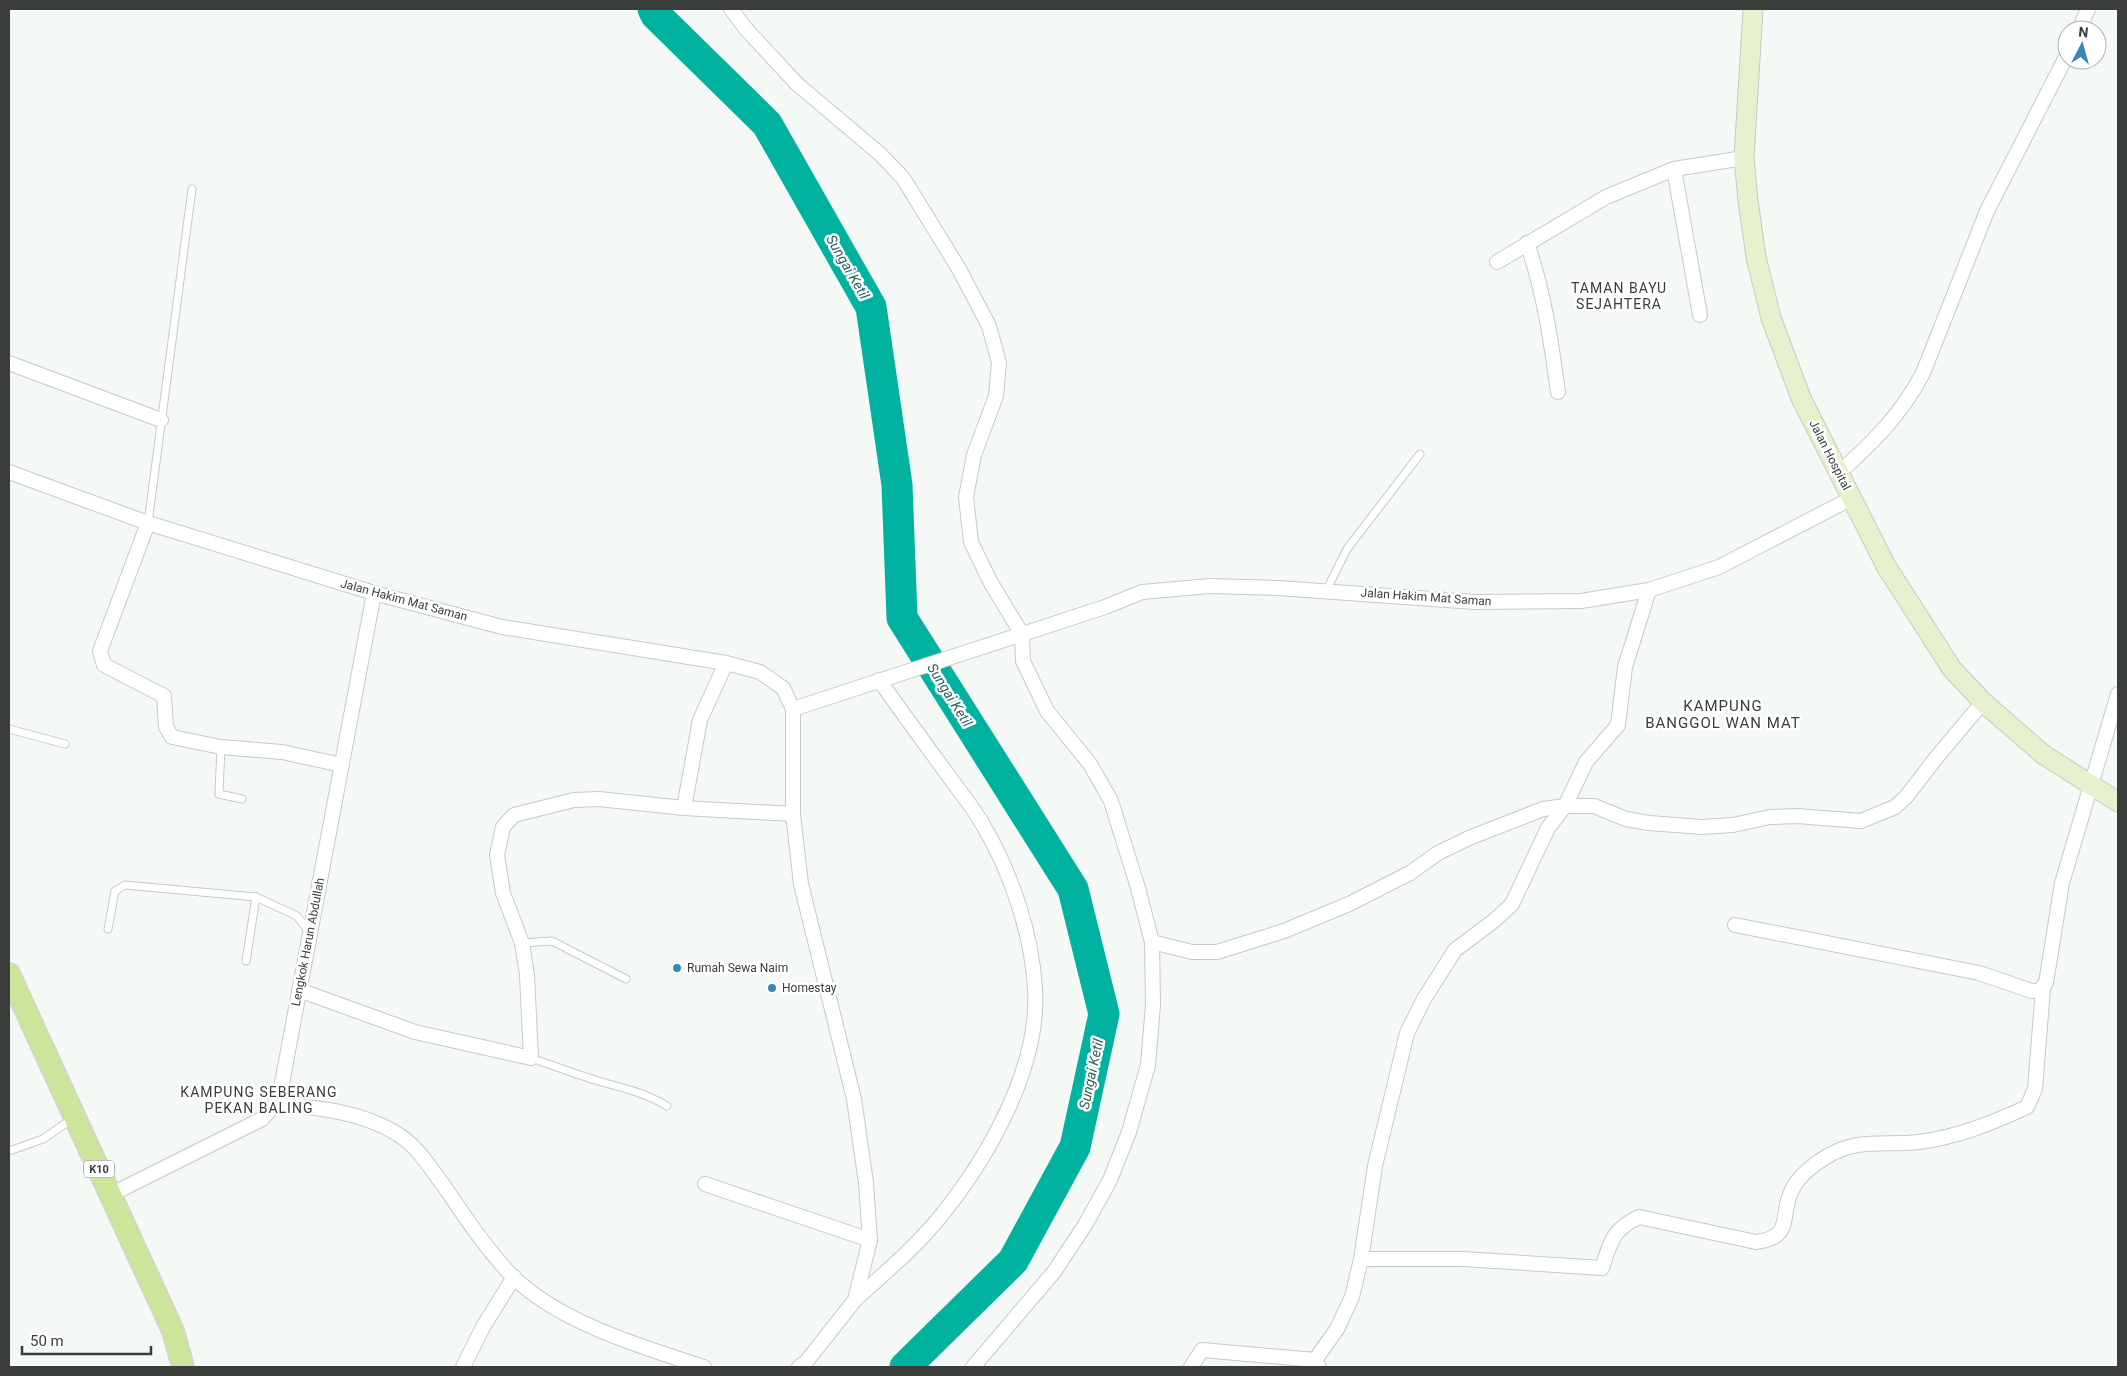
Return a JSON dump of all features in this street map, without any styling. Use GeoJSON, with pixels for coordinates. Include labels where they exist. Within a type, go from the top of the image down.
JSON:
{"type":"FeatureCollection","features":[{"type":"Feature","properties":{"kind":"main road","name":"Jalan Hospital"},"geometry":{"type":"LineString","coordinates":[[1753,9],[1744,158],[1756,257],[1771,318],[1801,398],[1886,566],[1952,669],[1983,702],[2044,755],[2118,802]]}},
{"type":"Feature","properties":{"kind":"main road","name":"K10"},"geometry":{"type":"LineString","coordinates":[[9,974],[173,1331],[183,1367]]}},
{"type":"Feature","properties":{"kind":"street"},"geometry":{"type":"LineString","coordinates":[[731,9],[746,29],[797,84],[880,154],[904,178],[959,269],[989,326],[999,363],[996,396],[974,455],[966,497],[971,542],[991,583],[1022,634],[1023,661],[1047,711],[1090,764],[1111,801],[1138,888],[1152,942],[1153,1005],[1148,1065],[1129,1132],[1110,1180],[1085,1226],[1054,1272],[973,1367]]}},
{"type":"Feature","properties":{"kind":"street"},"geometry":{"type":"LineString","coordinates":[[1839,473],[1873,443],[1912,395],[1923,373],[1987,211],[2059,70]]}},
{"type":"Feature","properties":{"kind":"street"},"geometry":{"type":"LineString","coordinates":[[1497,262],[1606,197],[1674,169],[1744,158]]}},
{"type":"Feature","properties":{"kind":"street"},"geometry":{"type":"LineString","coordinates":[[1674,169],[1700,315]]}},
{"type":"Feature","properties":{"kind":"street"},"geometry":{"type":"LineString","coordinates":[[1527,243],[1537,272],[1549,324],[1558,392]]}},
{"type":"Feature","properties":{"kind":"street"},"geometry":{"type":"LineString","coordinates":[[9,363],[161,420]]}},
{"type":"Feature","properties":{"kind":"street","name":"Jalan Hakim Mat Saman"},"geometry":{"type":"LineString","coordinates":[[9,472],[148,524],[374,594],[502,627],[726,663],[760,672],[783,688],[793,709],[1106,607],[1142,592],[1210,586],[1326,591],[1475,602],[1530,602],[1581,601],[1648,590],[1719,567],[1852,498]]}},
{"type":"Feature","properties":{"kind":"street"},"geometry":{"type":"LineString","coordinates":[[148,524],[100,651],[100,659],[104,665],[164,696],[166,727],[172,737],[222,747],[282,752],[342,765]]}},
{"type":"Feature","properties":{"kind":"street"},"geometry":{"type":"LineString","coordinates":[[1191,1367],[1202,1350],[1317,1364],[1337,1329],[1352,1297],[1361,1260],[1375,1166],[1407,1033],[1424,999],[1456,950],[1495,920],[1512,904],[1548,828],[1565,806],[1586,762],[1618,725],[1625,666],[1648,590]]}},
{"type":"Feature","properties":{"kind":"street","name":"Lengkok Harun Abdullah"},"geometry":{"type":"LineString","coordinates":[[110,1195],[262,1120],[275,1104],[282,1083],[374,594]]}},
{"type":"Feature","properties":{"kind":"street"},"geometry":{"type":"LineString","coordinates":[[684,808],[700,720],[726,663]]}},
{"type":"Feature","properties":{"kind":"street"},"geometry":{"type":"LineString","coordinates":[[799,1367],[806,1362],[855,1300],[944,1213],[985,1154],[1014,1098],[1031,1042],[1036,990],[1024,921],[1005,867],[983,824],[880,680]]}},
{"type":"Feature","properties":{"kind":"street"},"geometry":{"type":"LineString","coordinates":[[1361,1260],[1463,1259],[1602,1268],[1609,1247],[1621,1225],[1639,1217],[1756,1242],[1772,1240],[1781,1231],[1792,1188],[1810,1168],[1825,1157],[1848,1147],[1874,1142],[1917,1142],[1958,1135],[1987,1126],[2027,1107],[2035,1089],[2044,988],[2062,883],[2118,694]]}},
{"type":"Feature","properties":{"kind":"street"},"geometry":{"type":"LineString","coordinates":[[1152,942],[1192,952],[1217,952],[1284,931],[1349,904],[1410,873],[1438,853],[1469,838],[1543,809],[1565,806],[1594,806],[1626,819],[1672,826],[1710,827],[1770,817],[1797,816],[1861,821],[1895,807],[1906,797],[1983,702]]}},
{"type":"Feature","properties":{"kind":"street"},"geometry":{"type":"LineString","coordinates":[[793,709],[794,814],[801,884],[854,1099],[866,1183],[870,1240],[855,1300]]}},
{"type":"Feature","properties":{"kind":"street"},"geometry":{"type":"LineString","coordinates":[[299,990],[415,1032],[530,1058],[527,975],[522,943],[503,893],[496,855],[503,827],[514,815],[574,800],[600,799],[684,808],[794,814]]}},
{"type":"Feature","properties":{"kind":"street"},"geometry":{"type":"LineString","coordinates":[[1735,925],[1979,972],[2032,990],[2044,988]]}},
{"type":"Feature","properties":{"kind":"street"},"geometry":{"type":"LineString","coordinates":[[275,1104],[332,1110],[361,1118],[400,1136],[420,1152],[470,1223],[514,1277],[565,1313],[596,1328],[704,1367]]}},
{"type":"Feature","properties":{"kind":"street"},"geometry":{"type":"LineString","coordinates":[[705,1184],[870,1240]]}},
{"type":"Feature","properties":{"kind":"street"},"geometry":{"type":"LineString","coordinates":[[463,1367],[483,1327],[514,1277]]}},
{"type":"Feature","properties":{"kind":"lane"},"geometry":{"type":"LineString","coordinates":[[148,524],[192,188]]}},
{"type":"Feature","properties":{"kind":"lane"},"geometry":{"type":"LineString","coordinates":[[1326,591],[1347,548],[1420,454]]}},
{"type":"Feature","properties":{"kind":"lane"},"geometry":{"type":"LineString","coordinates":[[9,729],[65,744]]}},
{"type":"Feature","properties":{"kind":"lane"},"geometry":{"type":"LineString","coordinates":[[222,747],[218,778],[219,794],[242,799]]}},
{"type":"Feature","properties":{"kind":"lane"},"geometry":{"type":"LineString","coordinates":[[108,929],[115,891],[125,885],[256,897],[297,916],[310,934]]}},
{"type":"Feature","properties":{"kind":"lane"},"geometry":{"type":"LineString","coordinates":[[246,961],[256,897]]}},
{"type":"Feature","properties":{"kind":"lane"},"geometry":{"type":"LineString","coordinates":[[522,943],[552,941],[626,980]]}},
{"type":"Feature","properties":{"kind":"lane"},"geometry":{"type":"LineString","coordinates":[[530,1058],[606,1084],[649,1095],[667,1106]]}},
{"type":"Feature","properties":{"kind":"lane"},"geometry":{"type":"LineString","coordinates":[[9,1151],[43,1139],[75,1117]]}},
{"type":"Feature","properties":{"kind":"waterway","name":"Sungai Ketil"},"geometry":{"type":"LineString","coordinates":[[653,9],[656,15],[767,124],[871,307],[897,485],[902,618],[1073,889],[1104,1014],[1075,1147],[1013,1261],[905,1367]]}},
{"type":"Feature","properties":{"kind":"place","name":"Rumah Sewa Naim"},"geometry":{"type":"Point","coordinates":[677,968]}},
{"type":"Feature","properties":{"kind":"place","name":"Homestay"},"geometry":{"type":"Point","coordinates":[772,988]}},
{"type":"Feature","properties":{"kind":"district","name":"TAMAN BAYU SEJAHTERA"},"geometry":{"type":"Point","coordinates":[1619,296]}},
{"type":"Feature","properties":{"kind":"district","name":"KAMPUNG BANGGOL WAN MAT"},"geometry":{"type":"Point","coordinates":[1723,714]}},
{"type":"Feature","properties":{"kind":"district","name":"KAMPUNG SEBERANG PEKAN BALING"},"geometry":{"type":"Point","coordinates":[259,1100]}}]}
